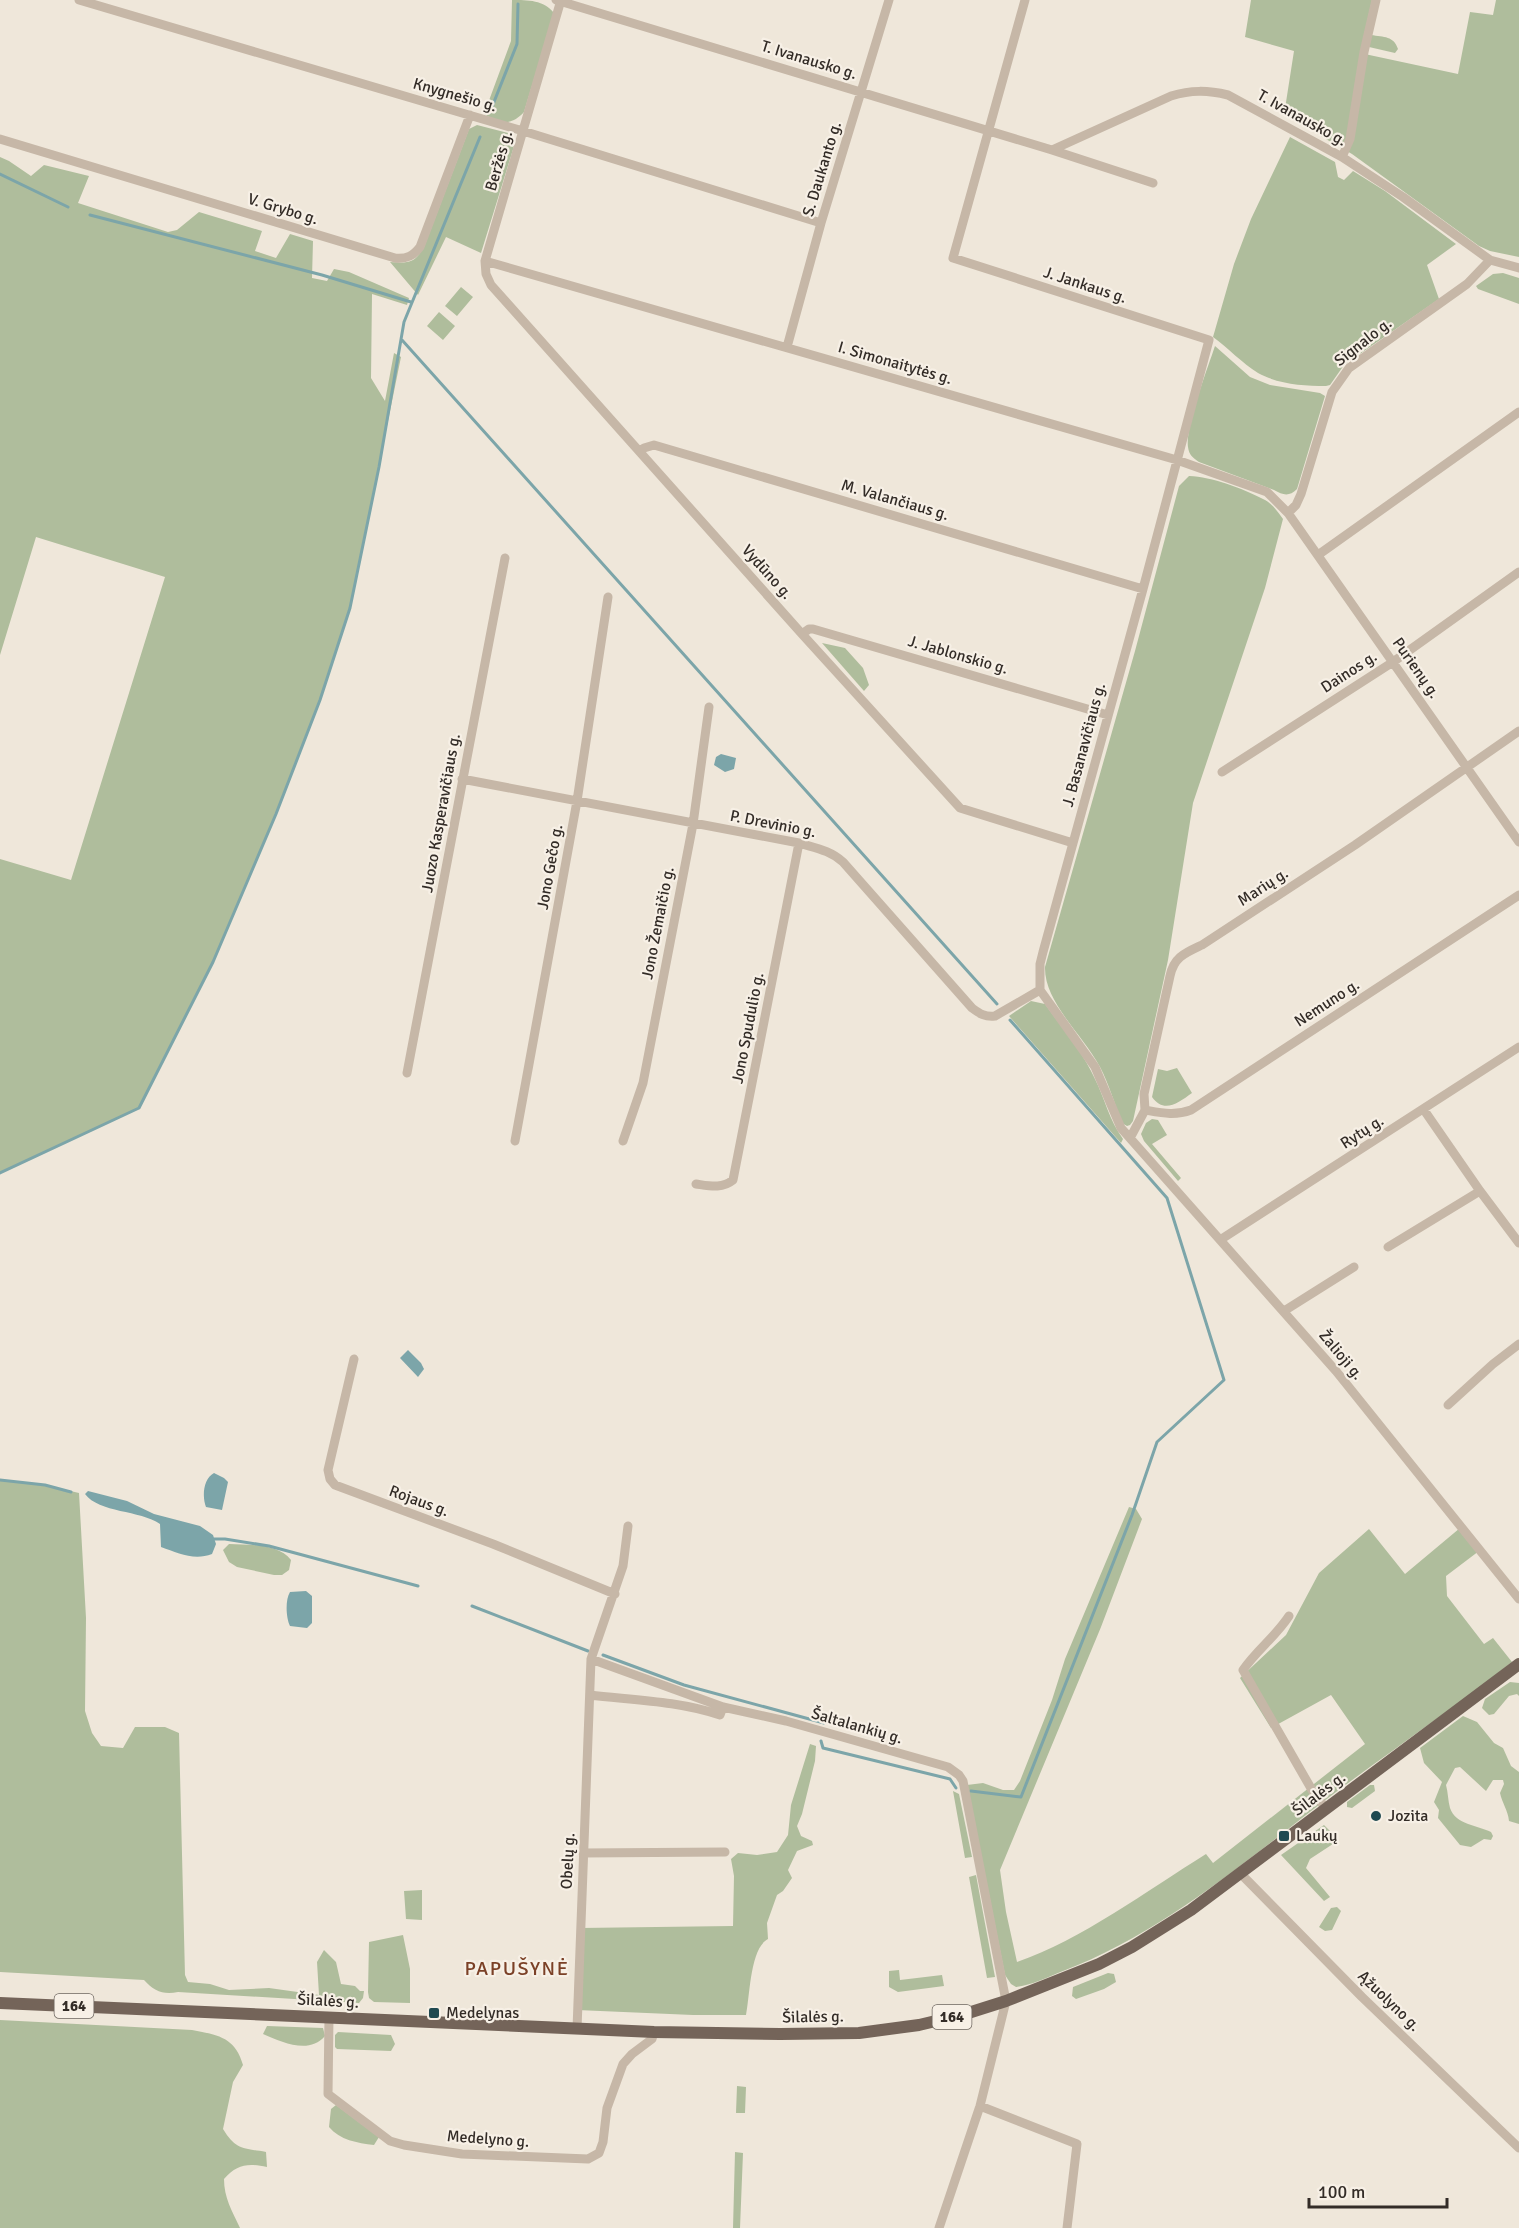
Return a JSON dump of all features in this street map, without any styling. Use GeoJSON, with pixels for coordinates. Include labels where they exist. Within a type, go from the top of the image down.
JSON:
{"type":"FeatureCollection","features":[{"type":"Feature","properties":{"kind":"main road","name":"Šilalės g."},"geometry":{"type":"LineString","coordinates":[[0,2003],[654,2032],[780,2034],[859,2032],[919,2025],[1006,2001],[1090,1968],[1132,1947],[1191,1910],[1519,1664]]}},
{"type":"Feature","properties":{"kind":"street","name":"Knygnešio g."},"geometry":{"type":"LineString","coordinates":[[79,0],[524,131],[821,223]]}},
{"type":"Feature","properties":{"kind":"street","name":"T. Ivanausko g."},"geometry":{"type":"LineString","coordinates":[[560,0],[1153,183]]}},
{"type":"Feature","properties":{"kind":"street","name":"Beržės g."},"geometry":{"type":"LineString","coordinates":[[485,261],[560,0]]}},
{"type":"Feature","properties":{"kind":"street","name":"S. Daukanto g."},"geometry":{"type":"LineString","coordinates":[[787,348],[821,223],[889,0]]}},
{"type":"Feature","properties":{"kind":"street"},"geometry":{"type":"LineString","coordinates":[[987,131],[1025,0]]}},
{"type":"Feature","properties":{"kind":"street"},"geometry":{"type":"LineString","coordinates":[[1342,157],[1350,139],[1364,52],[1376,0]]}},
{"type":"Feature","properties":{"kind":"street","name":"T. Ivanausko g."},"geometry":{"type":"LineString","coordinates":[[1052,150],[1170,96],[1189,91],[1209,91],[1236,99],[1342,157],[1403,197],[1490,260],[1519,268]]}},
{"type":"Feature","properties":{"kind":"street","name":"V. Grybo g."},"geometry":{"type":"LineString","coordinates":[[0,140],[395,258],[405,259],[414,255],[420,247],[470,115]]}},
{"type":"Feature","properties":{"kind":"street","name":"J. Jankaus g."},"geometry":{"type":"LineString","coordinates":[[987,131],[953,258],[1209,340]]}},
{"type":"Feature","properties":{"kind":"street","name":"Signalo g."},"geometry":{"type":"LineString","coordinates":[[1288,513],[1296,505],[1301,494],[1332,392],[1339,380],[1349,368],[1467,284],[1490,260]]}},
{"type":"Feature","properties":{"kind":"street","name":"I. Simonaitytės g."},"geometry":{"type":"LineString","coordinates":[[485,261],[1177,460],[1267,492],[1288,513]]}},
{"type":"Feature","properties":{"kind":"street","name":"Vydūno g."},"geometry":{"type":"LineString","coordinates":[[485,261],[486,274],[491,285],[960,808],[1073,843]]}},
{"type":"Feature","properties":{"kind":"street","name":"J. Basanavičiaus g."},"geometry":{"type":"LineString","coordinates":[[1040,990],[1040,964],[1209,340]]}},
{"type":"Feature","properties":{"kind":"street"},"geometry":{"type":"LineString","coordinates":[[1318,555],[1519,412]]}},
{"type":"Feature","properties":{"kind":"street","name":"M. Valančiaus g."},"geometry":{"type":"LineString","coordinates":[[640,452],[654,445],[1143,589]]}},
{"type":"Feature","properties":{"kind":"street","name":"Purienų g."},"geometry":{"type":"LineString","coordinates":[[1288,513],[1519,842]]}},
{"type":"Feature","properties":{"kind":"street","name":"Juozo Kasperavičiaus g."},"geometry":{"type":"LineString","coordinates":[[407,1073],[505,558]]}},
{"type":"Feature","properties":{"kind":"street","name":"Dainos g."},"geometry":{"type":"LineString","coordinates":[[1222,772],[1393,662],[1519,572]]}},
{"type":"Feature","properties":{"kind":"street","name":"Jono Gečo g."},"geometry":{"type":"LineString","coordinates":[[515,1141],[577,801],[608,597]]}},
{"type":"Feature","properties":{"kind":"street","name":"J. Jablonskio g."},"geometry":{"type":"LineString","coordinates":[[802,634],[813,629],[1108,715]]}},
{"type":"Feature","properties":{"kind":"street","name":"Jono Žemaičio g."},"geometry":{"type":"LineString","coordinates":[[622,1141],[643,1083],[693,824],[709,707]]}},
{"type":"Feature","properties":{"kind":"street","name":"Marių g."},"geometry":{"type":"LineString","coordinates":[[1130,1138],[1145,1110],[1144,1094],[1173,963],[1180,956],[1202,945],[1336,858],[1519,731]]}},
{"type":"Feature","properties":{"kind":"street","name":"P. Drevinio g."},"geometry":{"type":"LineString","coordinates":[[462,779],[799,843],[825,850],[843,862],[978,1013],[987,1017],[995,1016],[1040,990]]}},
{"type":"Feature","properties":{"kind":"street","name":"Jono Spudulio g."},"geometry":{"type":"LineString","coordinates":[[696,1184],[718,1186],[726,1185],[733,1180],[799,843]]}},
{"type":"Feature","properties":{"kind":"street","name":"Nemuno g."},"geometry":{"type":"LineString","coordinates":[[1145,1110],[1170,1115],[1191,1110],[1519,895]]}},
{"type":"Feature","properties":{"kind":"street"},"geometry":{"type":"LineString","coordinates":[[1040,990],[1095,1067],[1115,1117],[1130,1138]]}},
{"type":"Feature","properties":{"kind":"street","name":"Rytų g."},"geometry":{"type":"LineString","coordinates":[[1220,1240],[1519,1047]]}},
{"type":"Feature","properties":{"kind":"street"},"geometry":{"type":"LineString","coordinates":[[1424,1110],[1519,1243]]}},
{"type":"Feature","properties":{"kind":"street","name":"Žalioji g."},"geometry":{"type":"LineString","coordinates":[[1130,1138],[1336,1371],[1519,1599]]}},
{"type":"Feature","properties":{"kind":"street"},"geometry":{"type":"LineString","coordinates":[[1388,1247],[1480,1191]]}},
{"type":"Feature","properties":{"kind":"street"},"geometry":{"type":"LineString","coordinates":[[1284,1311],[1354,1267]]}},
{"type":"Feature","properties":{"kind":"street"},"geometry":{"type":"LineString","coordinates":[[1448,1405],[1519,1344]]}},
{"type":"Feature","properties":{"kind":"street","name":"Rojaus g."},"geometry":{"type":"LineString","coordinates":[[354,1359],[328,1470],[330,1479],[335,1485],[493,1544],[615,1594]]}},
{"type":"Feature","properties":{"kind":"street"},"geometry":{"type":"LineString","coordinates":[[591,1659],[623,1566],[628,1526]]}},
{"type":"Feature","properties":{"kind":"street"},"geometry":{"type":"LineString","coordinates":[[1289,1616],[1280,1631],[1250,1660],[1243,1670],[1312,1791],[1326,1809]]}},
{"type":"Feature","properties":{"kind":"street","name":"Obelų g."},"geometry":{"type":"LineString","coordinates":[[576,2029],[591,1659]]}},
{"type":"Feature","properties":{"kind":"street","name":"Šaltalankių g."},"geometry":{"type":"LineString","coordinates":[[591,1659],[723,1707],[786,1721],[948,1767],[959,1775],[963,1780],[1006,2001]]}},
{"type":"Feature","properties":{"kind":"street"},"geometry":{"type":"LineString","coordinates":[[590,1695],[676,1706],[720,1715],[723,1707]]}},
{"type":"Feature","properties":{"kind":"street"},"geometry":{"type":"LineString","coordinates":[[583,1853],[725,1852]]}},
{"type":"Feature","properties":{"kind":"street","name":"Ąžuolyno g."},"geometry":{"type":"LineString","coordinates":[[1240,1873],[1362,1997],[1519,2148]]}},
{"type":"Feature","properties":{"kind":"street"},"geometry":{"type":"LineString","coordinates":[[939,2228],[980,2106],[1006,2001]]}},
{"type":"Feature","properties":{"kind":"street","name":"Medelyno g."},"geometry":{"type":"LineString","coordinates":[[329,2017],[328,2094],[390,2140],[404,2145],[462,2154],[588,2159],[598,2153],[603,2142],[606,2108],[623,2064],[652,2039],[654,2032]]}},
{"type":"Feature","properties":{"kind":"street"},"geometry":{"type":"LineString","coordinates":[[980,2106],[1077,2144],[1067,2228]]}},
{"type":"Feature","properties":{"kind":"green space"},"geometry":{"type":"Polygon","coordinates":[[[512,0],[541,3],[554,13],[524,112],[515,120],[505,122],[484,114],[511,41],[512,0]]]}},
{"type":"Feature","properties":{"kind":"green space"},"geometry":{"type":"Polygon","coordinates":[[[1251,0],[1372,0],[1360,53],[1458,74],[1470,12],[1493,15],[1496,0],[1519,0],[1519,257],[1490,251],[1479,246],[1352,154],[1284,115],[1294,51],[1245,37],[1251,0]]]}},
{"type":"Feature","properties":{"kind":"green space"},"geometry":{"type":"Polygon","coordinates":[[[1371,35],[1391,39],[1398,49],[1395,53],[1369,47],[1371,35]]]}},
{"type":"Feature","properties":{"kind":"green space"},"geometry":{"type":"Polygon","coordinates":[[[477,125],[512,134],[515,143],[481,253],[446,237],[418,295],[390,262],[410,261],[417,257],[424,247],[469,129],[477,125]]]}},
{"type":"Feature","properties":{"kind":"green space"},"geometry":{"type":"Polygon","coordinates":[[[1290,137],[1335,162],[1338,177],[1344,180],[1353,171],[1385,191],[1456,244],[1427,265],[1439,299],[1344,365],[1330,385],[1326,386],[1291,384],[1266,377],[1246,365],[1213,337],[1234,264],[1251,219],[1290,137]]]}},
{"type":"Feature","properties":{"kind":"green space"},"geometry":{"type":"Polygon","coordinates":[[[0,157],[31,176],[44,165],[89,176],[78,203],[168,232],[177,230],[199,212],[262,231],[255,251],[276,258],[290,234],[313,241],[312,278],[327,281],[334,269],[349,272],[409,298],[407,305],[372,294],[371,378],[385,401],[394,353],[401,357],[350,608],[320,700],[276,814],[213,962],[139,1108],[0,1173],[0,859],[71,880],[165,577],[36,537],[0,655],[0,157]]]}},
{"type":"Feature","properties":{"kind":"green space"},"geometry":{"type":"Polygon","coordinates":[[[1503,273],[1519,278],[1519,304],[1478,289],[1476,286],[1493,274],[1503,273]]]}},
{"type":"Feature","properties":{"kind":"green space"},"geometry":{"type":"Polygon","coordinates":[[[461,287],[473,297],[457,316],[445,306],[461,287]]]}},
{"type":"Feature","properties":{"kind":"green space"},"geometry":{"type":"Polygon","coordinates":[[[439,312],[455,326],[443,340],[427,326],[439,312]]]}},
{"type":"Feature","properties":{"kind":"green space"},"geometry":{"type":"Polygon","coordinates":[[[1215,346],[1250,377],[1270,385],[1320,393],[1325,396],[1297,489],[1291,493],[1280,493],[1199,462],[1190,454],[1188,438],[1190,426],[1215,346]]]}},
{"type":"Feature","properties":{"kind":"green space"},"geometry":{"type":"Polygon","coordinates":[[[1189,476],[1217,481],[1255,495],[1269,503],[1283,519],[1265,588],[1193,803],[1168,960],[1133,1121],[1127,1126],[1122,1123],[1109,1087],[1093,1055],[1057,1006],[1046,980],[1045,967],[1135,651],[1179,486],[1189,476]]]}},
{"type":"Feature","properties":{"kind":"green space"},"geometry":{"type":"Polygon","coordinates":[[[822,643],[845,648],[863,668],[869,685],[864,691],[822,643]]]}},
{"type":"Feature","properties":{"kind":"green space"},"geometry":{"type":"Polygon","coordinates":[[[1031,1001],[1045,1004],[1085,1059],[1123,1139],[1121,1143],[1009,1016],[1031,1001]]]}},
{"type":"Feature","properties":{"kind":"green space"},"geometry":{"type":"Polygon","coordinates":[[[1177,1068],[1192,1093],[1171,1105],[1161,1105],[1152,1097],[1158,1069],[1167,1071],[1177,1068]]]}},
{"type":"Feature","properties":{"kind":"green space"},"geometry":{"type":"Polygon","coordinates":[[[1152,1119],[1158,1120],[1167,1135],[1152,1144],[1181,1178],[1178,1181],[1144,1141],[1141,1134],[1146,1123],[1152,1119]]]}},
{"type":"Feature","properties":{"kind":"green space"},"geometry":{"type":"Polygon","coordinates":[[[0,1480],[45,1485],[79,1493],[86,1618],[85,1711],[92,1733],[101,1746],[123,1748],[135,1727],[165,1727],[179,1733],[185,1975],[188,1982],[210,1984],[229,1990],[269,1988],[319,1995],[317,1962],[324,1950],[336,1962],[341,1984],[355,1986],[360,1991],[364,1991],[359,2003],[168,1993],[151,1987],[144,1980],[0,1972],[0,1480]]]}},
{"type":"Feature","properties":{"kind":"green space"},"geometry":{"type":"Polygon","coordinates":[[[1129,1507],[1136,1509],[1142,1519],[1101,1627],[1000,1870],[1017,1962],[1041,1953],[1090,1928],[1206,1854],[1213,1863],[1365,1744],[1331,1695],[1271,1728],[1240,1678],[1286,1635],[1319,1573],[1369,1529],[1405,1574],[1460,1528],[1479,1551],[1446,1576],[1447,1596],[1484,1644],[1493,1638],[1512,1662],[1239,1867],[1172,1914],[1100,1955],[1040,1980],[1016,1987],[1005,1975],[967,1785],[983,1783],[1003,1790],[1014,1790],[1020,1781],[1052,1700],[1065,1659],[1129,1507]]]}},
{"type":"Feature","properties":{"kind":"green space"},"geometry":{"type":"Polygon","coordinates":[[[229,1544],[263,1546],[279,1550],[291,1560],[289,1570],[282,1575],[274,1575],[237,1567],[229,1562],[223,1550],[229,1544]]]}},
{"type":"Feature","properties":{"kind":"green space"},"geometry":{"type":"Polygon","coordinates":[[[1510,1682],[1519,1683],[1519,1696],[1517,1694],[1509,1696],[1494,1714],[1489,1715],[1482,1708],[1485,1699],[1510,1682]]]}},
{"type":"Feature","properties":{"kind":"green space"},"geometry":{"type":"Polygon","coordinates":[[[1463,1716],[1477,1722],[1494,1743],[1503,1748],[1511,1766],[1519,1772],[1519,1824],[1509,1821],[1500,1793],[1504,1784],[1503,1780],[1493,1780],[1486,1791],[1460,1767],[1455,1768],[1446,1785],[1453,1814],[1462,1821],[1491,1832],[1493,1836],[1491,1840],[1484,1839],[1471,1847],[1460,1845],[1438,1818],[1439,1810],[1434,1802],[1442,1782],[1424,1763],[1420,1748],[1463,1716]]]}},
{"type":"Feature","properties":{"kind":"green space"},"geometry":{"type":"Polygon","coordinates":[[[810,1744],[816,1746],[815,1761],[797,1826],[801,1836],[812,1841],[813,1845],[797,1851],[788,1870],[792,1878],[783,1891],[777,1895],[767,1923],[768,1939],[762,1944],[754,1962],[746,2015],[577,2010],[580,1928],[733,1926],[734,1876],[731,1859],[738,1853],[757,1855],[777,1852],[788,1835],[791,1805],[810,1744]]]}},
{"type":"Feature","properties":{"kind":"green space"},"geometry":{"type":"Polygon","coordinates":[[[1370,1785],[1374,1785],[1375,1791],[1352,1808],[1347,1807],[1347,1802],[1370,1785]]]}},
{"type":"Feature","properties":{"kind":"green space"},"geometry":{"type":"Polygon","coordinates":[[[953,1791],[959,1794],[972,1857],[965,1858],[953,1791]]]}},
{"type":"Feature","properties":{"kind":"green space"},"geometry":{"type":"Polygon","coordinates":[[[1324,1825],[1339,1840],[1310,1859],[1306,1868],[1330,1897],[1324,1901],[1281,1855],[1324,1825]]]}},
{"type":"Feature","properties":{"kind":"green space"},"geometry":{"type":"Polygon","coordinates":[[[976,1875],[995,1977],[987,1978],[969,1877],[976,1875]]]}},
{"type":"Feature","properties":{"kind":"green space"},"geometry":{"type":"Polygon","coordinates":[[[422,1890],[422,1920],[406,1919],[404,1891],[422,1890]]]}},
{"type":"Feature","properties":{"kind":"green space"},"geometry":{"type":"Polygon","coordinates":[[[1337,1907],[1341,1911],[1332,1930],[1325,1931],[1319,1927],[1331,1908],[1337,1907]]]}},
{"type":"Feature","properties":{"kind":"green space"},"geometry":{"type":"Polygon","coordinates":[[[403,1935],[410,1969],[410,2003],[374,2002],[369,1998],[368,1992],[369,1942],[403,1935]]]}},
{"type":"Feature","properties":{"kind":"green space"},"geometry":{"type":"Polygon","coordinates":[[[899,1970],[900,1980],[942,1975],[944,1986],[898,1992],[889,1987],[889,1971],[899,1970]]]}},
{"type":"Feature","properties":{"kind":"green space"},"geometry":{"type":"Polygon","coordinates":[[[1108,1973],[1114,1974],[1116,1982],[1076,1999],[1072,1996],[1073,1987],[1108,1973]]]}},
{"type":"Feature","properties":{"kind":"green space"},"geometry":{"type":"Polygon","coordinates":[[[0,2020],[192,2030],[217,2036],[230,2043],[240,2056],[243,2065],[233,2082],[223,2129],[232,2141],[241,2147],[266,2152],[267,2167],[243,2166],[224,2179],[227,2198],[240,2228],[0,2228],[0,2020]]]}},
{"type":"Feature","properties":{"kind":"green space"},"geometry":{"type":"Polygon","coordinates":[[[267,2026],[323,2028],[325,2036],[319,2042],[311,2045],[295,2045],[263,2034],[267,2026]]]}},
{"type":"Feature","properties":{"kind":"green space"},"geometry":{"type":"Polygon","coordinates":[[[338,2032],[391,2035],[395,2044],[391,2051],[337,2049],[335,2035],[338,2032]]]}},
{"type":"Feature","properties":{"kind":"green space"},"geometry":{"type":"Polygon","coordinates":[[[737,2086],[746,2087],[745,2113],[736,2113],[737,2086]]]}},
{"type":"Feature","properties":{"kind":"green space"},"geometry":{"type":"Polygon","coordinates":[[[336,2105],[379,2137],[374,2145],[344,2138],[329,2127],[331,2109],[336,2105]]]}},
{"type":"Feature","properties":{"kind":"green space"},"geometry":{"type":"Polygon","coordinates":[[[735,2152],[743,2153],[740,2228],[733,2228],[735,2152]]]}},
{"type":"Feature","properties":{"kind":"water"},"geometry":{"type":"Polygon","coordinates":[[[721,754],[736,758],[734,769],[725,772],[714,765],[716,757],[721,754]]]}},
{"type":"Feature","properties":{"kind":"water"},"geometry":{"type":"Polygon","coordinates":[[[408,1350],[424,1369],[418,1377],[400,1358],[408,1350]]]}},
{"type":"Feature","properties":{"kind":"water"},"geometry":{"type":"Polygon","coordinates":[[[214,1473],[228,1482],[222,1510],[206,1507],[205,1503],[206,1484],[214,1473]]]}},
{"type":"Feature","properties":{"kind":"water"},"geometry":{"type":"Polygon","coordinates":[[[88,1491],[127,1501],[154,1514],[200,1526],[213,1535],[216,1544],[212,1554],[199,1557],[180,1554],[161,1547],[160,1524],[152,1519],[100,1505],[85,1494],[88,1491]]]}},
{"type":"Feature","properties":{"kind":"water"},"geometry":{"type":"Polygon","coordinates":[[[306,1591],[312,1596],[312,1623],[307,1628],[290,1626],[287,1609],[288,1595],[290,1592],[306,1591]]]}},
{"type":"Feature","properties":{"kind":"waterway"},"geometry":{"type":"LineString","coordinates":[[490,112],[517,44],[518,4]]}},
{"type":"Feature","properties":{"kind":"waterway"},"geometry":{"type":"LineString","coordinates":[[0,1173],[139,1108],[213,962],[276,814],[320,700],[350,608],[379,467],[404,322],[480,137]]}},
{"type":"Feature","properties":{"kind":"waterway"},"geometry":{"type":"LineString","coordinates":[[0,174],[68,207]]}},
{"type":"Feature","properties":{"kind":"waterway"},"geometry":{"type":"LineString","coordinates":[[90,215],[322,275],[411,302]]}},
{"type":"Feature","properties":{"kind":"waterway"},"geometry":{"type":"LineString","coordinates":[[402,340],[997,1004]]}},
{"type":"Feature","properties":{"kind":"waterway"},"geometry":{"type":"LineString","coordinates":[[971,1791],[1021,1797],[1132,1515],[1157,1442],[1224,1380],[1167,1198],[1010,1020]]}},
{"type":"Feature","properties":{"kind":"waterway"},"geometry":{"type":"LineString","coordinates":[[0,1480],[45,1485],[71,1492]]}},
{"type":"Feature","properties":{"kind":"waterway"},"geometry":{"type":"LineString","coordinates":[[214,1539],[269,1546],[418,1586]]}},
{"type":"Feature","properties":{"kind":"waterway"},"geometry":{"type":"LineString","coordinates":[[472,1606],[588,1651]]}},
{"type":"Feature","properties":{"kind":"waterway"},"geometry":{"type":"LineString","coordinates":[[603,1655],[684,1685],[824,1723]]}},
{"type":"Feature","properties":{"kind":"waterway"},"geometry":{"type":"LineString","coordinates":[[821,1741],[823,1748],[950,1779],[956,1788]]}},
{"type":"Feature","properties":{"kind":"place","name":"Jozita"},"geometry":{"type":"Point","coordinates":[1376,1816]}},
{"type":"Feature","properties":{"kind":"place","name":"Laukų"},"geometry":{"type":"Point","coordinates":[1284,1836]}},
{"type":"Feature","properties":{"kind":"place","name":"Medelynas"},"geometry":{"type":"Point","coordinates":[434,2013]}},
{"type":"Feature","properties":{"kind":"district","name":"PAPUŠYNĖ"},"geometry":{"type":"Point","coordinates":[517,1968]}}]}
